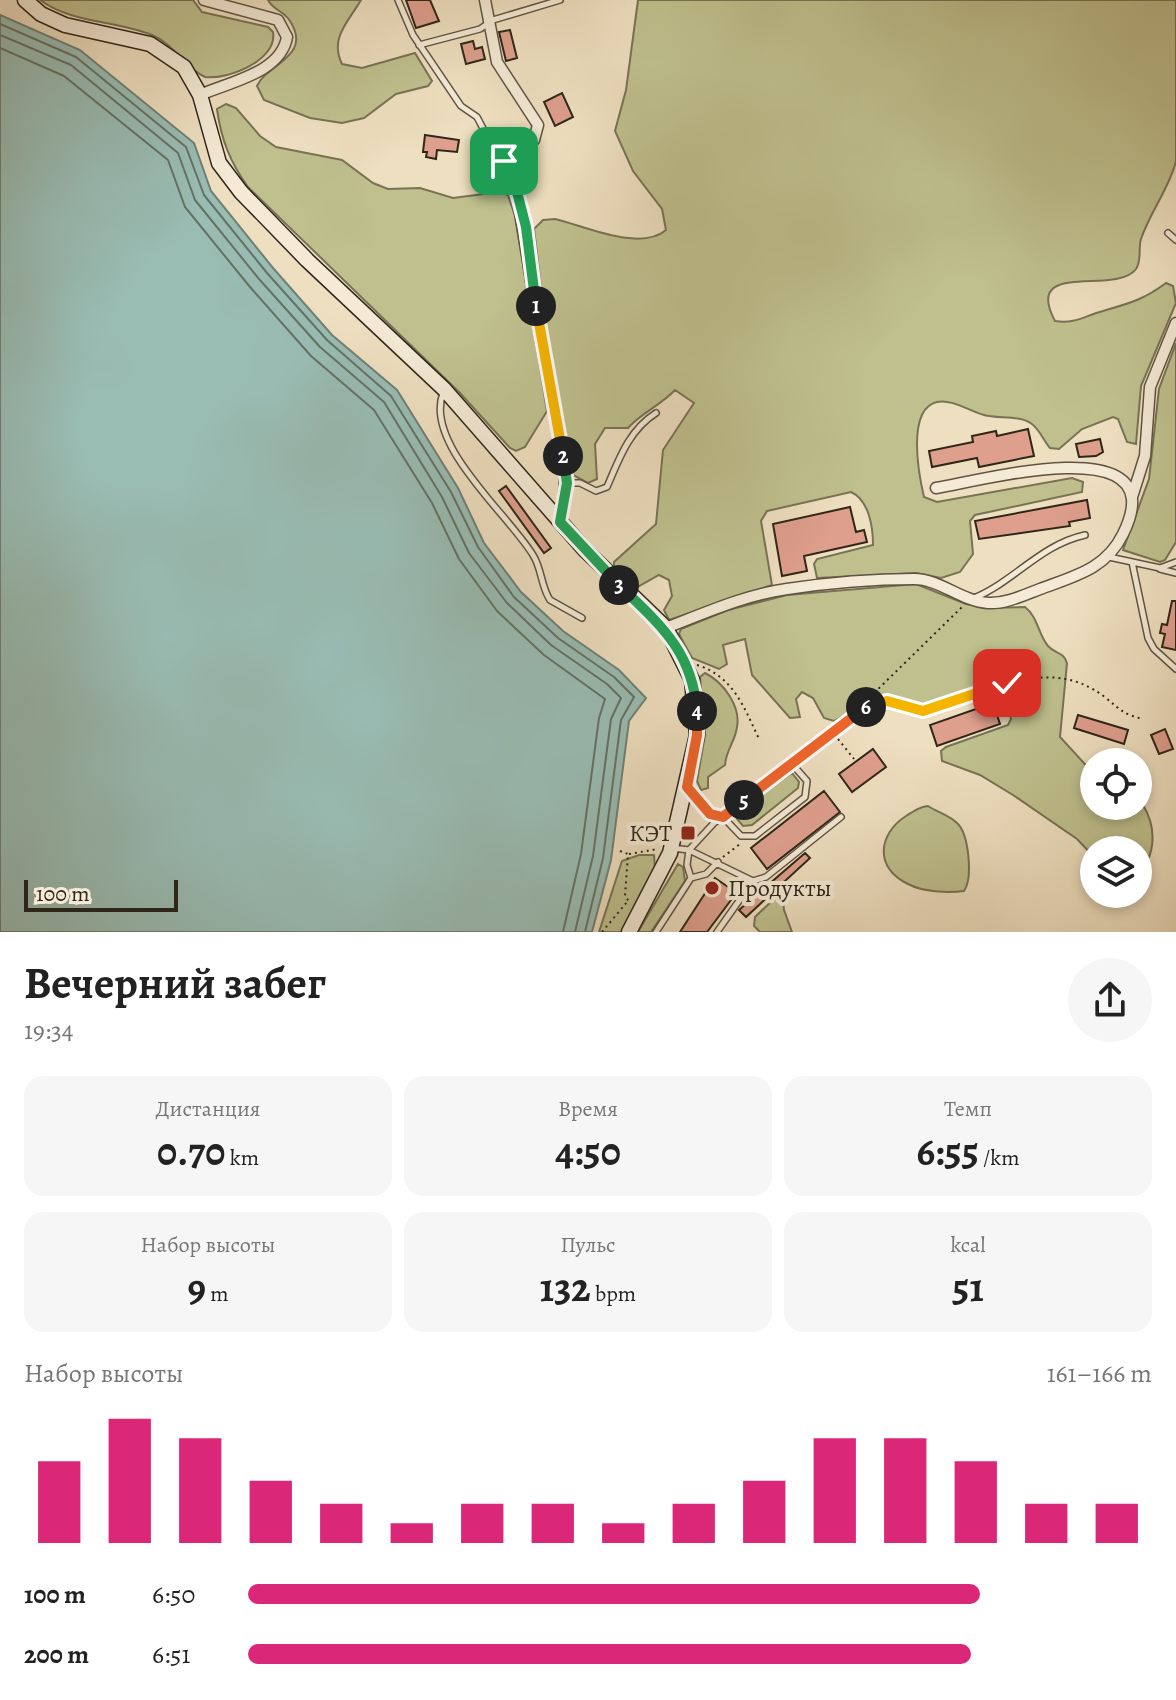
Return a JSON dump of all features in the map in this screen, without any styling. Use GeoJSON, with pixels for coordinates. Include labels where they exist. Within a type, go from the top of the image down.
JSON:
{"type":"FeatureCollection","features":[{"type":"Feature","properties":{"kind":"main road"},"geometry":{"type":"LineString","coordinates":[[25,0],[41,14],[65,25],[122,36],[160,49],[184,67],[200,95],[219,163],[241,192],[307,260],[444,389],[560,522],[666,628],[684,661],[697,710],[697,735],[671,848],[629,932]]}},
{"type":"Feature","properties":{"kind":"street"},"geometry":{"type":"LineString","coordinates":[[200,95],[265,67],[280,55],[287,37],[278,20],[217,6],[204,0]]}},
{"type":"Feature","properties":{"kind":"street"},"geometry":{"type":"LineString","coordinates":[[485,0],[487,23],[498,64],[538,125],[534,140],[509,161],[526,227],[539,333],[567,483],[560,522]]}},
{"type":"Feature","properties":{"kind":"street"},"geometry":{"type":"LineString","coordinates":[[666,628],[727,605],[786,589],[917,579],[969,600],[1003,602],[1089,571],[1109,557],[1125,529],[1145,456],[1150,387],[1176,323]]}},
{"type":"Feature","properties":{"kind":"street"},"geometry":{"type":"LineString","coordinates":[[936,488],[1074,467],[1108,471],[1126,483],[1132,497]]}},
{"type":"Feature","properties":{"kind":"lane"},"geometry":{"type":"LineString","coordinates":[[398,0],[419,45],[461,106],[477,117],[496,156],[509,161]]}},
{"type":"Feature","properties":{"kind":"lane"},"geometry":{"type":"LineString","coordinates":[[419,45],[560,0]]}},
{"type":"Feature","properties":{"kind":"lane"},"geometry":{"type":"LineString","coordinates":[[1168,233],[1176,240]]}},
{"type":"Feature","properties":{"kind":"lane"},"geometry":{"type":"LineString","coordinates":[[444,389],[440,401],[441,422],[461,464],[533,554],[550,600],[582,618]]}},
{"type":"Feature","properties":{"kind":"lane"},"geometry":{"type":"LineString","coordinates":[[567,483],[580,483],[596,491],[607,487],[611,473],[633,434],[656,413]]}},
{"type":"Feature","properties":{"kind":"lane"},"geometry":{"type":"LineString","coordinates":[[969,600],[1003,585],[1049,547],[1085,535]]}},
{"type":"Feature","properties":{"kind":"lane"},"geometry":{"type":"LineString","coordinates":[[1109,557],[1176,573]]}},
{"type":"Feature","properties":{"kind":"lane"},"geometry":{"type":"LineString","coordinates":[[1132,562],[1148,638],[1154,649],[1176,669]]}},
{"type":"Feature","properties":{"kind":"lane"},"geometry":{"type":"LineString","coordinates":[[1160,568],[1176,562]]}},
{"type":"Feature","properties":{"kind":"lane"},"geometry":{"type":"LineString","coordinates":[[691,878],[687,865],[689,850],[723,817],[865,707],[887,701],[923,711],[997,686]]}},
{"type":"Feature","properties":{"kind":"lane"},"geometry":{"type":"LineString","coordinates":[[687,787],[710,814],[723,817],[747,838],[755,836],[805,797],[809,787],[792,764]]}},
{"type":"Feature","properties":{"kind":"lane"},"geometry":{"type":"LineString","coordinates":[[717,932],[753,881],[766,877],[841,817]]}},
{"type":"Feature","properties":{"kind":"lane"},"geometry":{"type":"LineString","coordinates":[[671,848],[689,850],[753,881]]}},
{"type":"Feature","properties":{"kind":"lane"},"geometry":{"type":"LineString","coordinates":[[656,932],[691,878],[706,874],[718,862]]}},
{"type":"Feature","properties":{"kind":"path"},"geometry":{"type":"LineString","coordinates":[[865,707],[869,697],[969,600]]}},
{"type":"Feature","properties":{"kind":"path"},"geometry":{"type":"LineString","coordinates":[[684,661],[725,678],[759,739]]}},
{"type":"Feature","properties":{"kind":"path"},"geometry":{"type":"LineString","coordinates":[[997,686],[1061,676],[1082,682],[1120,712],[1143,719]]}},
{"type":"Feature","properties":{"kind":"path"},"geometry":{"type":"LineString","coordinates":[[832,732],[854,759]]}},
{"type":"Feature","properties":{"kind":"path"},"geometry":{"type":"LineString","coordinates":[[718,862],[747,838]]}},
{"type":"Feature","properties":{"kind":"path"},"geometry":{"type":"LineString","coordinates":[[620,851],[628,854],[671,848]]}},
{"type":"Feature","properties":{"kind":"path"},"geometry":{"type":"LineString","coordinates":[[628,854],[625,896],[641,910]]}},
{"type":"Feature","properties":{"kind":"path"},"geometry":{"type":"LineString","coordinates":[[602,932],[628,901]]}},
{"type":"Feature","properties":{"kind":"green space"},"geometry":{"type":"Polygon","coordinates":[[[40,0],[193,0],[202,12],[268,27],[273,32],[272,42],[268,51],[250,66],[226,75],[205,77],[152,35],[80,18],[40,0]]]}},
{"type":"Feature","properties":{"kind":"green space"},"geometry":{"type":"Polygon","coordinates":[[[268,0],[361,0],[339,38],[342,64],[362,68],[415,53],[432,81],[428,86],[396,94],[364,118],[342,123],[310,118],[264,100],[257,86],[262,78],[286,59],[296,43],[296,33],[290,21],[268,0]]]}},
{"type":"Feature","properties":{"kind":"green space"},"geometry":{"type":"Polygon","coordinates":[[[638,0],[1176,0],[1176,161],[1141,239],[1138,266],[1125,276],[1110,280],[1061,284],[1051,291],[1048,302],[1055,321],[1069,321],[1136,300],[1166,283],[1173,286],[1176,303],[1141,386],[1136,444],[1127,442],[1118,419],[1113,417],[1082,429],[1059,449],[1050,448],[1037,429],[1027,421],[984,415],[955,404],[937,402],[927,407],[918,430],[918,460],[924,497],[937,502],[1072,478],[1083,482],[1082,492],[975,515],[970,521],[973,554],[960,572],[941,578],[916,573],[817,578],[814,564],[817,559],[873,545],[866,508],[851,492],[767,511],[761,521],[772,585],[669,620],[664,610],[672,596],[669,580],[659,575],[634,589],[614,570],[614,562],[656,524],[663,450],[694,403],[675,390],[628,428],[605,428],[595,444],[597,479],[588,483],[571,474],[546,330],[534,229],[543,220],[555,219],[627,238],[642,239],[666,230],[662,209],[633,171],[615,131],[626,90],[638,0]]]}},
{"type":"Feature","properties":{"kind":"green space"},"geometry":{"type":"Polygon","coordinates":[[[226,104],[236,108],[260,136],[276,147],[342,160],[373,183],[388,189],[420,188],[453,198],[499,192],[508,195],[515,216],[547,411],[525,447],[516,451],[510,448],[460,393],[248,187],[231,159],[221,130],[217,109],[226,104]]]}},
{"type":"Feature","properties":{"kind":"green space"},"geometry":{"type":"Polygon","coordinates":[[[1176,343],[1176,542],[1165,560],[1160,562],[1123,550],[1149,479],[1159,389],[1176,343]]]}},
{"type":"Feature","properties":{"kind":"green space"},"geometry":{"type":"Polygon","coordinates":[[[916,584],[966,604],[991,608],[1025,607],[1048,646],[1063,656],[1067,663],[1060,737],[1080,759],[1080,820],[1149,820],[1152,836],[1080,836],[1080,842],[980,775],[942,761],[941,751],[946,747],[1008,725],[1011,719],[1001,684],[992,682],[924,705],[890,695],[877,697],[834,721],[824,718],[813,698],[802,692],[796,699],[800,717],[790,718],[752,675],[745,639],[723,645],[727,664],[719,669],[692,658],[679,634],[681,629],[728,610],[787,595],[916,584]]]}},
{"type":"Feature","properties":{"kind":"green space"},"geometry":{"type":"Polygon","coordinates":[[[705,673],[718,682],[729,696],[738,719],[725,765],[708,777],[708,788],[701,790],[697,781],[705,735],[700,677],[705,673]]]}},
{"type":"Feature","properties":{"kind":"green space"},"geometry":{"type":"Polygon","coordinates":[[[792,773],[799,782],[798,788],[752,825],[743,826],[737,819],[738,811],[792,773]]]}},
{"type":"Feature","properties":{"kind":"green space"},"geometry":{"type":"Polygon","coordinates":[[[928,806],[957,823],[964,836],[969,867],[964,891],[914,887],[897,877],[885,860],[885,841],[897,823],[919,808],[928,806]]]}},
{"type":"Feature","properties":{"kind":"green space"},"geometry":{"type":"Polygon","coordinates":[[[639,855],[654,855],[655,868],[621,932],[599,932],[622,861],[639,855]]]}},
{"type":"Feature","properties":{"kind":"green space"},"geometry":{"type":"Polygon","coordinates":[[[678,864],[683,867],[685,881],[651,932],[638,932],[678,864]]]}},
{"type":"Feature","properties":{"kind":"green space"},"geometry":{"type":"Polygon","coordinates":[[[776,897],[783,898],[792,932],[760,932],[754,926],[755,917],[776,897]]]}},
{"type":"Feature","properties":{"kind":"water"},"geometry":{"type":"Polygon","coordinates":[[[0,15],[80,50],[194,143],[211,191],[273,268],[332,335],[397,390],[458,488],[484,543],[521,592],[563,631],[619,670],[646,698],[629,721],[611,860],[592,932],[0,932],[0,15]]]}},
{"type":"Feature","properties":{"kind":"building"},"geometry":{"type":"Polygon","coordinates":[[[406,0],[430,0],[439,21],[416,28],[406,0]]]}},
{"type":"Feature","properties":{"kind":"building"},"geometry":{"type":"Polygon","coordinates":[[[510,30],[517,58],[506,61],[499,32],[510,30]]]}},
{"type":"Feature","properties":{"kind":"building"},"geometry":{"type":"Polygon","coordinates":[[[473,41],[475,49],[482,47],[485,59],[466,64],[461,44],[473,41]]]}},
{"type":"Feature","properties":{"kind":"building"},"geometry":{"type":"Polygon","coordinates":[[[562,93],[573,117],[555,126],[544,102],[562,93]]]}},
{"type":"Feature","properties":{"kind":"building"},"geometry":{"type":"Polygon","coordinates":[[[425,135],[459,140],[457,152],[437,150],[436,159],[426,157],[427,152],[423,152],[425,135]]]}},
{"type":"Feature","properties":{"kind":"building"},"geometry":{"type":"Polygon","coordinates":[[[1028,429],[1034,456],[979,467],[977,458],[932,467],[929,451],[973,442],[972,436],[996,431],[997,436],[1028,429]]]}},
{"type":"Feature","properties":{"kind":"building"},"geometry":{"type":"Polygon","coordinates":[[[1100,439],[1103,452],[1096,456],[1079,457],[1076,444],[1100,439]]]}},
{"type":"Feature","properties":{"kind":"building"},"geometry":{"type":"Polygon","coordinates":[[[506,486],[551,548],[544,553],[499,491],[506,486]]]}},
{"type":"Feature","properties":{"kind":"building"},"geometry":{"type":"Polygon","coordinates":[[[1087,500],[1090,518],[1069,522],[1070,526],[979,539],[975,521],[1087,500]]]}},
{"type":"Feature","properties":{"kind":"building"},"geometry":{"type":"Polygon","coordinates":[[[850,507],[856,532],[864,530],[867,542],[804,556],[807,571],[782,576],[773,524],[850,507]]]}},
{"type":"Feature","properties":{"kind":"building"},"geometry":{"type":"Polygon","coordinates":[[[1172,601],[1176,601],[1176,650],[1162,647],[1165,634],[1160,633],[1162,624],[1167,625],[1172,601]]]}},
{"type":"Feature","properties":{"kind":"building"},"geometry":{"type":"Polygon","coordinates":[[[993,703],[1000,724],[937,746],[930,725],[993,703]]]}},
{"type":"Feature","properties":{"kind":"building"},"geometry":{"type":"Polygon","coordinates":[[[1078,715],[1128,730],[1124,744],[1074,728],[1078,715]]]}},
{"type":"Feature","properties":{"kind":"building"},"geometry":{"type":"Polygon","coordinates":[[[1165,729],[1173,749],[1159,754],[1151,735],[1165,729]]]}},
{"type":"Feature","properties":{"kind":"building"},"geometry":{"type":"Polygon","coordinates":[[[873,749],[886,767],[852,792],[839,774],[873,749]]]}},
{"type":"Feature","properties":{"kind":"building"},"geometry":{"type":"Polygon","coordinates":[[[824,791],[840,812],[767,869],[751,848],[824,791]]]}},
{"type":"Feature","properties":{"kind":"building"},"geometry":{"type":"Polygon","coordinates":[[[805,853],[810,858],[746,917],[739,910],[805,853]]]}},
{"type":"Feature","properties":{"kind":"building"},"geometry":{"type":"Polygon","coordinates":[[[715,878],[734,891],[734,896],[707,932],[680,932],[715,878]]]}},
{"type":"Feature","properties":{"kind":"place","name":"КЭТ"},"geometry":{"type":"Point","coordinates":[688,833]}},
{"type":"Feature","properties":{"kind":"place","name":"Продукты"},"geometry":{"type":"Point","coordinates":[712,888]}},
{"type":"Feature","properties":{"kind":"route"},"geometry":{"type":"LineString","coordinates":[[504,161],[509,161],[526,227],[539,333],[567,483],[560,522],[610,576],[666,628],[676,644],[692,680],[697,710],[697,735],[687,787],[706,810],[714,816],[723,817],[865,707],[887,701],[911,711],[923,711],[1007,683]]}}]}
